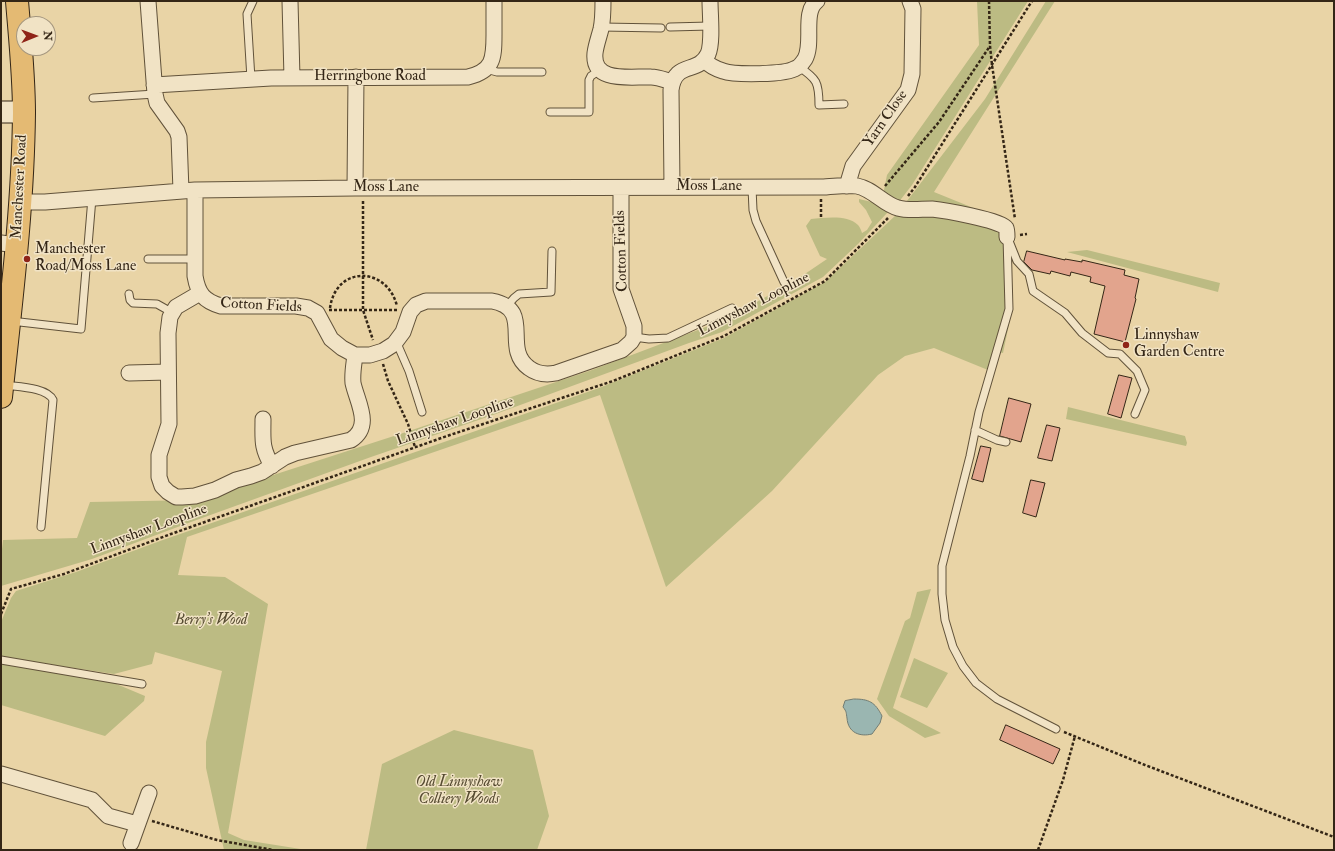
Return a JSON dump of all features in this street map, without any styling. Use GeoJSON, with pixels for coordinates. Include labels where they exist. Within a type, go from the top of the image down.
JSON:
{"type":"FeatureCollection","features":[{"type":"Feature","properties":{"kind":"main road","name":"Manchester Road"},"geometry":{"type":"LineString","coordinates":[[2,391],[9,321],[9,244],[20,202],[24,112],[17,1]]}},
{"type":"Feature","properties":{"kind":"street"},"geometry":{"type":"LineString","coordinates":[[148,1],[157,31],[154,89]]}},
{"type":"Feature","properties":{"kind":"street"},"geometry":{"type":"LineString","coordinates":[[290,1],[292,78]]}},
{"type":"Feature","properties":{"kind":"street"},"geometry":{"type":"LineString","coordinates":[[486,69],[491,62],[494,53],[494,1]]}},
{"type":"Feature","properties":{"kind":"street"},"geometry":{"type":"LineString","coordinates":[[603,1],[602,27],[595,52],[595,60],[600,70],[617,77],[651,77],[672,82]]}},
{"type":"Feature","properties":{"kind":"street"},"geometry":{"type":"LineString","coordinates":[[672,187],[672,82],[680,72],[698,65],[704,60],[708,53],[710,45],[710,1]]}},
{"type":"Feature","properties":{"kind":"street"},"geometry":{"type":"LineString","coordinates":[[704,60],[710,65],[723,71],[734,73],[785,72],[796,69],[804,60],[809,49],[809,16],[814,4],[817,1]]}},
{"type":"Feature","properties":{"kind":"street","name":"Yarn Close"},"geometry":{"type":"LineString","coordinates":[[847,186],[853,166],[908,90],[912,74],[913,9],[910,1]]}},
{"type":"Feature","properties":{"kind":"street","name":"Herringbone Road"},"geometry":{"type":"LineString","coordinates":[[154,89],[251,79],[468,77],[478,75],[486,69]]}},
{"type":"Feature","properties":{"kind":"street"},"geometry":{"type":"LineString","coordinates":[[356,77],[359,188]]}},
{"type":"Feature","properties":{"kind":"street","name":"Cotton Fields"},"geometry":{"type":"LineString","coordinates":[[154,89],[157,103],[177,131],[179,137],[188,190],[195,259],[195,276],[197,287],[203,297],[211,303],[221,306],[296,306],[323,312],[331,338],[342,348],[355,354]]}},
{"type":"Feature","properties":{"kind":"street"},"geometry":{"type":"LineString","coordinates":[[1,112],[24,112]]}},
{"type":"Feature","properties":{"kind":"street","name":"Moss Lane"},"geometry":{"type":"LineString","coordinates":[[20,202],[45,202],[188,190],[359,188],[752,188],[857,186],[898,208],[940,210],[990,220],[1012,231]]}},
{"type":"Feature","properties":{"kind":"street","name":"Cotton Fields"},"geometry":{"type":"LineString","coordinates":[[621,188],[621,289],[634,326],[634,337]]}},
{"type":"Feature","properties":{"kind":"street"},"geometry":{"type":"LineString","coordinates":[[200,292],[176,307],[170,317],[168,333],[169,424],[159,455],[160,477],[162,486],[168,492],[182,497],[195,496],[215,490],[236,480],[262,472],[285,457],[351,440],[360,432],[362,425],[362,417],[353,374],[355,354],[370,355],[394,344],[403,332],[403,313],[426,301],[492,301],[507,306],[515,318],[518,354],[526,366],[538,373],[556,373],[622,350],[634,337]]}},
{"type":"Feature","properties":{"kind":"street"},"geometry":{"type":"LineString","coordinates":[[129,373],[168,372]]}},
{"type":"Feature","properties":{"kind":"street"},"geometry":{"type":"LineString","coordinates":[[263,419],[263,443],[266,454],[272,466]]}},
{"type":"Feature","properties":{"kind":"street"},"geometry":{"type":"LineString","coordinates":[[1,774],[92,800],[108,816],[139,821]]}},
{"type":"Feature","properties":{"kind":"street"},"geometry":{"type":"LineString","coordinates":[[131,843],[149,793]]}},
{"type":"Feature","properties":{"kind":"lane"},"geometry":{"type":"LineString","coordinates":[[251,79],[247,14],[253,1]]}},
{"type":"Feature","properties":{"kind":"lane"},"geometry":{"type":"LineString","coordinates":[[670,27],[710,26]]}},
{"type":"Feature","properties":{"kind":"lane"},"geometry":{"type":"LineString","coordinates":[[602,27],[661,28]]}},
{"type":"Feature","properties":{"kind":"lane"},"geometry":{"type":"LineString","coordinates":[[798,66],[812,75],[817,83],[819,90],[819,105],[844,104]]}},
{"type":"Feature","properties":{"kind":"lane"},"geometry":{"type":"LineString","coordinates":[[486,69],[497,72],[542,72]]}},
{"type":"Feature","properties":{"kind":"lane"},"geometry":{"type":"LineString","coordinates":[[550,112],[589,112],[589,80],[591,76],[600,70]]}},
{"type":"Feature","properties":{"kind":"lane"},"geometry":{"type":"LineString","coordinates":[[93,98],[154,89]]}},
{"type":"Feature","properties":{"kind":"lane","name":"Moss Lane"},"geometry":{"type":"LineString","coordinates":[[752,188],[756,221],[784,282]]}},
{"type":"Feature","properties":{"kind":"lane"},"geometry":{"type":"LineString","coordinates":[[9,321],[80,329],[92,198]]}},
{"type":"Feature","properties":{"kind":"lane"},"geometry":{"type":"LineString","coordinates":[[1012,231],[1017,261],[1029,274],[1033,291],[1065,313],[1082,333],[1108,353],[1120,354],[1137,371],[1145,390],[1135,414]]}},
{"type":"Feature","properties":{"kind":"lane"},"geometry":{"type":"LineString","coordinates":[[1012,231],[1009,309],[979,412],[970,456],[942,566],[942,594],[945,620],[953,647],[963,666],[976,683],[997,699],[1056,729]]}},
{"type":"Feature","properties":{"kind":"lane"},"geometry":{"type":"LineString","coordinates":[[507,306],[519,294],[551,292],[552,251]]}},
{"type":"Feature","properties":{"kind":"lane"},"geometry":{"type":"LineString","coordinates":[[148,259],[195,259]]}},
{"type":"Feature","properties":{"kind":"lane"},"geometry":{"type":"LineString","coordinates":[[129,294],[130,300],[133,302],[157,304],[173,313]]}},
{"type":"Feature","properties":{"kind":"lane"},"geometry":{"type":"LineString","coordinates":[[634,337],[649,340],[668,338],[732,308]]}},
{"type":"Feature","properties":{"kind":"lane"},"geometry":{"type":"LineString","coordinates":[[396,341],[422,412]]}},
{"type":"Feature","properties":{"kind":"lane"},"geometry":{"type":"LineString","coordinates":[[2,391],[28,388],[49,394],[53,400],[41,527]]}},
{"type":"Feature","properties":{"kind":"lane"},"geometry":{"type":"LineString","coordinates":[[975,430],[997,440],[1006,442]]}},
{"type":"Feature","properties":{"kind":"lane"},"geometry":{"type":"LineString","coordinates":[[1,660],[142,684]]}},
{"type":"Feature","properties":{"kind":"path"},"geometry":{"type":"LineString","coordinates":[[989,1],[990,46],[1012,231]]}},
{"type":"Feature","properties":{"kind":"path","name":"Linnyshaw Loopline"},"geometry":{"type":"LineString","coordinates":[[1,614],[11,589],[64,574],[171,534],[415,447],[613,381],[724,336],[825,280],[898,208],[915,187],[1032,1]]}},
{"type":"Feature","properties":{"kind":"path"},"geometry":{"type":"LineString","coordinates":[[873,194],[882,189],[939,122],[990,46]]}},
{"type":"Feature","properties":{"kind":"path"},"geometry":{"type":"LineString","coordinates":[[820,187],[821,218]]}},
{"type":"Feature","properties":{"kind":"path"},"geometry":{"type":"LineString","coordinates":[[359,188],[363,310],[388,381],[408,424],[415,447]]}},
{"type":"Feature","properties":{"kind":"path"},"geometry":{"type":"LineString","coordinates":[[323,312],[342,282],[363,276],[373,277],[385,283],[403,313]]}},
{"type":"Feature","properties":{"kind":"path"},"geometry":{"type":"LineString","coordinates":[[323,312],[363,310],[403,313]]}},
{"type":"Feature","properties":{"kind":"path"},"geometry":{"type":"LineString","coordinates":[[1038,850],[1064,780],[1074,736],[1152,768],[1334,837]]}},
{"type":"Feature","properties":{"kind":"path"},"geometry":{"type":"LineString","coordinates":[[139,821],[217,840],[273,850]]}},
{"type":"Feature","properties":{"kind":"green space"},"geometry":{"type":"Polygon","coordinates":[[[977,1],[1028,1],[912,185],[898,203],[883,195],[887,175],[979,45],[977,1]]]}},
{"type":"Feature","properties":{"kind":"green space","name":"Berry's Wood"},"geometry":{"type":"Polygon","coordinates":[[[1046,1],[1055,1],[934,192],[1008,222],[1012,310],[1003,353],[994,351],[988,370],[934,348],[905,356],[878,375],[772,491],[666,587],[600,395],[187,537],[178,575],[225,577],[268,604],[228,833],[244,840],[307,850],[224,850],[206,768],[206,742],[222,671],[155,652],[152,664],[114,674],[1,657],[1,622],[11,598],[16,591],[76,572],[160,541],[599,388],[724,338],[825,282],[897,214],[985,99],[1046,1]]]}},
{"type":"Feature","properties":{"kind":"green space"},"geometry":{"type":"Polygon","coordinates":[[[859,199],[876,203],[888,212],[858,244],[823,277],[722,332],[493,415],[371,457],[92,559],[1,586],[1,558],[3,540],[77,538],[90,502],[196,500],[592,370],[719,322],[790,284],[827,259],[820,256],[806,226],[811,219],[848,219],[859,226],[862,233],[867,230],[872,222],[866,210],[859,202],[859,199]]]}},
{"type":"Feature","properties":{"kind":"green space"},"geometry":{"type":"Polygon","coordinates":[[[1087,250],[1220,283],[1218,292],[1067,252],[1087,250]]]}},
{"type":"Feature","properties":{"kind":"green space"},"geometry":{"type":"Polygon","coordinates":[[[1068,407],[1185,436],[1187,443],[1186,446],[1066,419],[1068,407]]]}},
{"type":"Feature","properties":{"kind":"green space"},"geometry":{"type":"Polygon","coordinates":[[[931,589],[893,708],[941,733],[925,738],[889,716],[877,699],[905,621],[910,618],[917,592],[931,589]]]}},
{"type":"Feature","properties":{"kind":"green space"},"geometry":{"type":"Polygon","coordinates":[[[914,658],[948,673],[927,708],[900,697],[914,658]]]}},
{"type":"Feature","properties":{"kind":"green space"},"geometry":{"type":"Polygon","coordinates":[[[1,664],[114,683],[145,696],[144,701],[105,736],[1,705],[1,664]]]}},
{"type":"Feature","properties":{"kind":"green space","name":"Old Linnyshaw Colliery Woods"},"geometry":{"type":"Polygon","coordinates":[[[454,730],[533,750],[549,816],[537,850],[366,850],[382,764],[454,730]]]}},
{"type":"Feature","properties":{"kind":"water"},"geometry":{"type":"Polygon","coordinates":[[[854,699],[871,702],[877,707],[882,716],[880,723],[872,734],[863,735],[855,733],[850,727],[846,711],[843,707],[845,701],[854,699]]]}},
{"type":"Feature","properties":{"kind":"building"},"geometry":{"type":"Polygon","coordinates":[[[1027,251],[1065,260],[1082,262],[1082,260],[1125,270],[1124,275],[1139,279],[1136,299],[1125,342],[1094,334],[1105,286],[1090,282],[1091,277],[1071,272],[1070,276],[1051,271],[1050,274],[1032,270],[1024,262],[1027,251]]]}},
{"type":"Feature","properties":{"kind":"building"},"geometry":{"type":"Polygon","coordinates":[[[1119,375],[1132,378],[1121,418],[1108,414],[1119,375]]]}},
{"type":"Feature","properties":{"kind":"building"},"geometry":{"type":"Polygon","coordinates":[[[1009,398],[1031,404],[1021,442],[1000,436],[1009,398]]]}},
{"type":"Feature","properties":{"kind":"building"},"geometry":{"type":"Polygon","coordinates":[[[1047,425],[1060,428],[1052,461],[1038,458],[1047,425]]]}},
{"type":"Feature","properties":{"kind":"building"},"geometry":{"type":"Polygon","coordinates":[[[981,446],[991,448],[983,482],[972,479],[981,446]]]}},
{"type":"Feature","properties":{"kind":"building"},"geometry":{"type":"Polygon","coordinates":[[[1031,480],[1045,483],[1036,517],[1023,513],[1031,480]]]}},
{"type":"Feature","properties":{"kind":"building"},"geometry":{"type":"Polygon","coordinates":[[[1006,725],[1060,749],[1053,764],[1000,740],[1006,725]]]}},
{"type":"Feature","properties":{"kind":"place","name":"Manchester Road/Moss Lane"},"geometry":{"type":"Point","coordinates":[27,259]}},
{"type":"Feature","properties":{"kind":"place","name":"Linnyshaw Garden Centre"},"geometry":{"type":"Point","coordinates":[1126,345]}}]}
